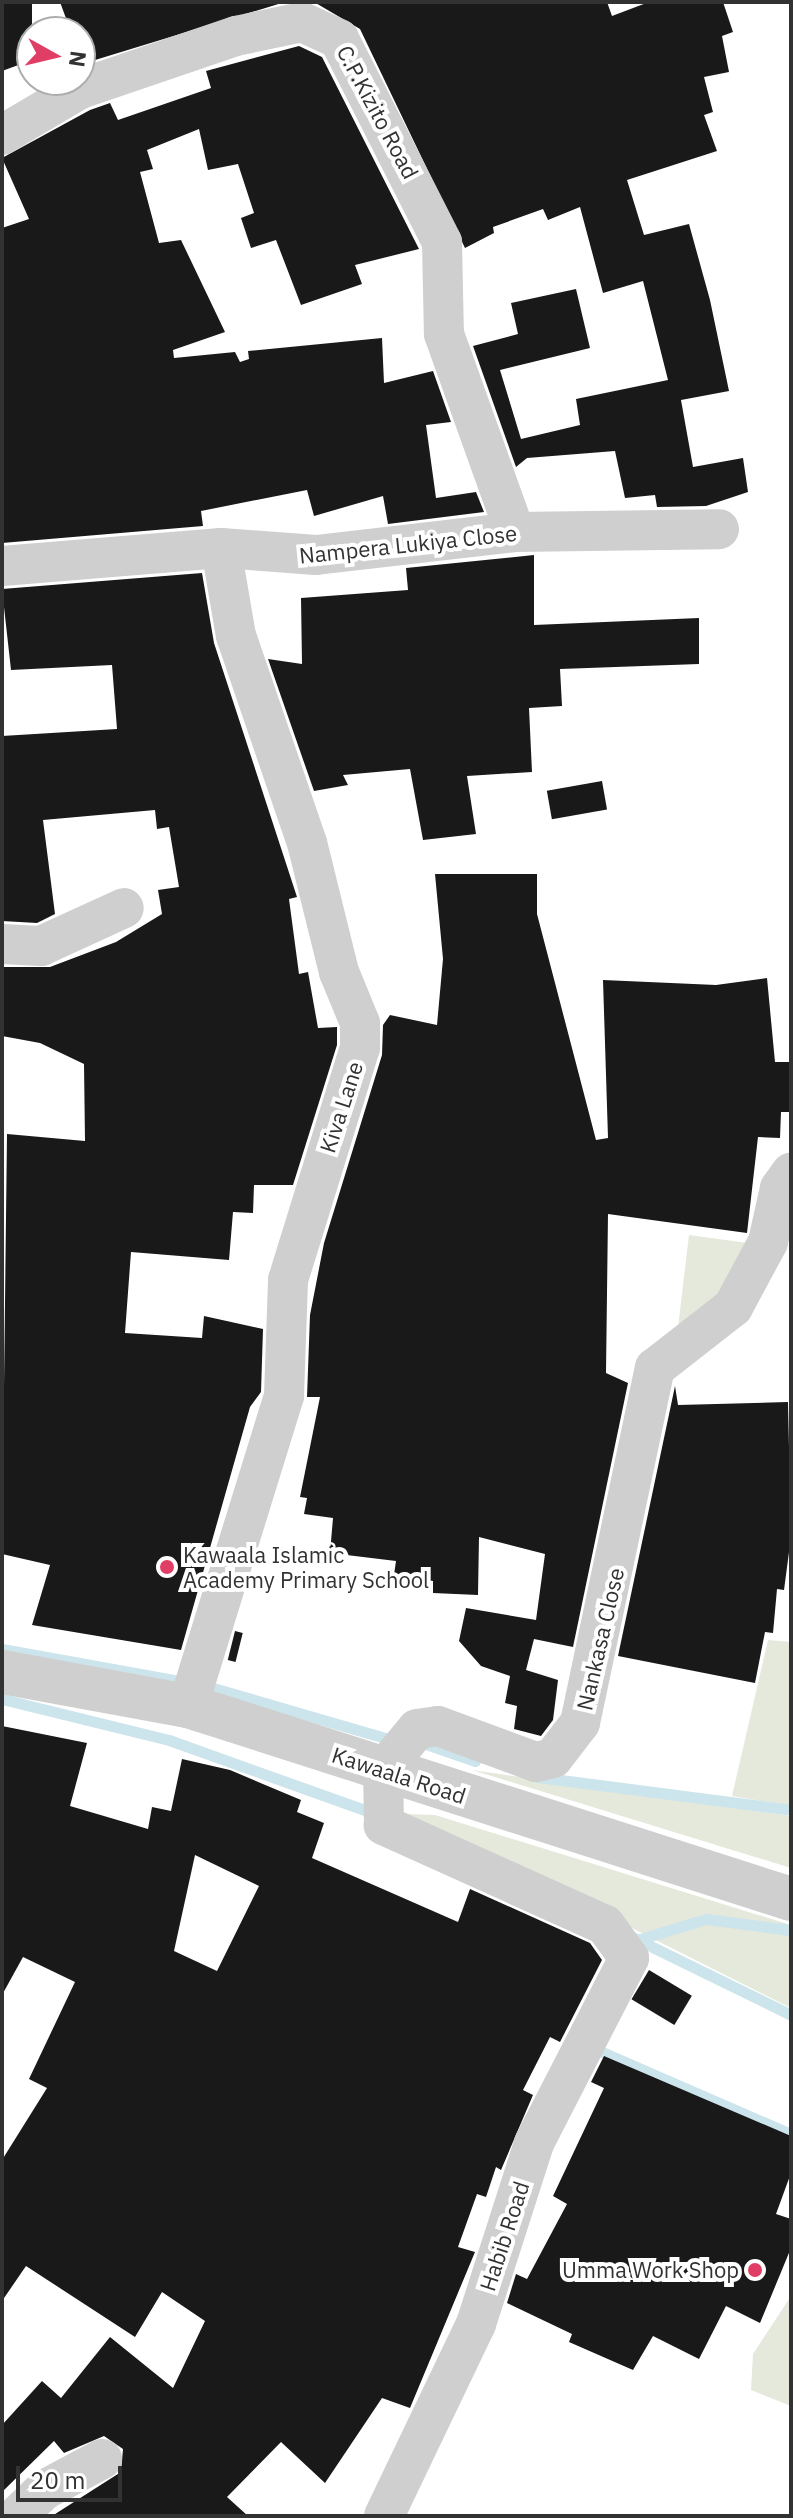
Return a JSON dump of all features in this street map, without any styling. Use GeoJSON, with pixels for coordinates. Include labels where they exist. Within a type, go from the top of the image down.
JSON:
{"type":"FeatureCollection","features":[{"type":"Feature","properties":{"kind":"street","name":"C.P.Kizito Road"},"geometry":{"type":"LineString","coordinates":[[2,135],[80,89],[236,36],[302,22],[339,39],[442,242],[444,334],[515,532]]}},
{"type":"Feature","properties":{"kind":"street","name":"Nampera Lukiya Close"},"geometry":{"type":"LineString","coordinates":[[2,566],[221,548],[316,555],[515,532],[719,529]]}},
{"type":"Feature","properties":{"kind":"street","name":"Kiva Lane"},"geometry":{"type":"LineString","coordinates":[[193,1688],[284,1396],[288,1280],[360,1048],[360,1023],[339,972],[307,843],[236,636],[221,548]]}},
{"type":"Feature","properties":{"kind":"street"},"geometry":{"type":"LineString","coordinates":[[2,944],[41,946],[124,908]]}},
{"type":"Feature","properties":{"kind":"street","name":"Nankasa Close"},"geometry":{"type":"LineString","coordinates":[[383,1770],[417,1729],[438,1726],[536,1762],[553,1758],[580,1723],[655,1368],[733,1307],[768,1242],[780,1188],[791,1173]]}},
{"type":"Feature","properties":{"kind":"street","name":"Kawaala Road"},"geometry":{"type":"LineString","coordinates":[[2,1672],[193,1688],[383,1770],[791,1899]]}},
{"type":"Feature","properties":{"kind":"street","name":"Habib Road"},"geometry":{"type":"LineString","coordinates":[[383,1770],[384,1825],[605,1925],[629,1958],[534,2143],[476,2324],[384,2516]]}},
{"type":"Feature","properties":{"kind":"street"},"geometry":{"type":"LineString","coordinates":[[17,2516],[44,2490],[102,2459]]}},
{"type":"Feature","properties":{"kind":"shaded area"},"geometry":{"type":"Polygon","coordinates":[[[689,1235],[755,1244],[746,1276],[677,1336],[689,1235]]]}},
{"type":"Feature","properties":{"kind":"shaded area"},"geometry":{"type":"Polygon","coordinates":[[[768,1640],[791,1642],[791,1806],[732,1796],[768,1640]]]}},
{"type":"Feature","properties":{"kind":"shaded area"},"geometry":{"type":"Polygon","coordinates":[[[472,1770],[791,1816],[791,1868],[472,1770]]]}},
{"type":"Feature","properties":{"kind":"shaded area"},"geometry":{"type":"Polygon","coordinates":[[[405,1814],[435,1815],[791,1925],[791,2008],[405,1814]]]}},
{"type":"Feature","properties":{"kind":"shaded area"},"geometry":{"type":"Polygon","coordinates":[[[791,2296],[791,2406],[751,2390],[753,2354],[791,2296]]]}},
{"type":"Feature","properties":{"kind":"building"},"geometry":{"type":"Polygon","coordinates":[[[2,2],[32,2],[32,16],[16,16],[16,66],[2,71],[2,2]]]}},
{"type":"Feature","properties":{"kind":"building"},"geometry":{"type":"Polygon","coordinates":[[[60,2],[285,2],[96,60],[96,16],[65,16],[60,2]]]}},
{"type":"Feature","properties":{"kind":"building"},"geometry":{"type":"Polygon","coordinates":[[[314,2],[607,2],[612,16],[649,2],[723,2],[733,32],[722,36],[729,72],[704,77],[713,112],[704,115],[717,151],[627,180],[644,235],[689,224],[710,300],[729,391],[681,400],[693,467],[743,458],[748,492],[706,506],[657,507],[655,495],[625,498],[615,451],[527,458],[516,467],[473,346],[518,334],[511,303],[576,289],[590,348],[500,370],[521,439],[580,425],[576,399],[668,380],[643,281],[603,293],[580,207],[548,220],[543,209],[493,227],[494,233],[465,248],[360,29],[314,2]]]}},
{"type":"Feature","properties":{"kind":"building"},"geometry":{"type":"Polygon","coordinates":[[[299,46],[322,57],[419,249],[355,265],[362,284],[301,305],[276,240],[251,248],[241,218],[254,213],[238,164],[208,170],[199,129],[147,150],[153,169],[140,172],[159,243],[181,240],[225,332],[173,350],[174,358],[235,352],[240,362],[249,359],[248,351],[382,338],[384,383],[433,371],[451,422],[426,425],[436,498],[476,492],[484,512],[388,524],[383,496],[314,516],[307,490],[201,511],[203,526],[2,543],[2,228],[29,219],[2,158],[90,110],[110,103],[118,120],[211,88],[206,71],[299,46]]]}},
{"type":"Feature","properties":{"kind":"building"},"geometry":{"type":"Polygon","coordinates":[[[534,555],[534,625],[699,618],[699,664],[560,669],[562,706],[529,708],[532,772],[467,776],[476,834],[423,840],[410,769],[343,775],[348,785],[314,791],[268,659],[302,664],[301,598],[408,590],[406,568],[534,555]]]}},
{"type":"Feature","properties":{"kind":"building"},"geometry":{"type":"Polygon","coordinates":[[[202,573],[214,643],[297,897],[289,899],[299,974],[308,972],[318,1028],[337,1027],[337,1045],[293,1185],[254,1185],[253,1213],[233,1212],[229,1260],[131,1252],[125,1333],[202,1338],[204,1316],[263,1329],[261,1392],[250,1407],[181,1650],[32,1625],[50,1565],[2,1554],[7,1134],[85,1141],[84,1064],[40,1043],[2,1036],[2,967],[50,967],[116,942],[162,914],[158,890],[179,887],[169,827],[157,829],[155,810],[43,820],[55,914],[37,923],[2,921],[2,736],[117,729],[112,665],[11,670],[2,589],[202,573]]]}},
{"type":"Feature","properties":{"kind":"building"},"geometry":{"type":"Polygon","coordinates":[[[602,781],[607,810],[552,819],[547,791],[602,781]]]}},
{"type":"Feature","properties":{"kind":"building"},"geometry":{"type":"Polygon","coordinates":[[[435,874],[537,874],[537,914],[596,1140],[608,1138],[603,980],[716,985],[767,978],[775,1062],[791,1062],[791,1112],[781,1112],[780,1138],[758,1137],[747,1233],[608,1214],[606,1373],[628,1383],[573,1647],[534,1639],[526,1670],[558,1680],[553,1720],[541,1736],[514,1729],[517,1706],[505,1703],[510,1676],[481,1666],[459,1641],[466,1608],[536,1620],[545,1554],[479,1537],[478,1595],[433,1593],[433,1581],[394,1575],[396,1561],[330,1553],[333,1518],[304,1514],[307,1498],[300,1497],[320,1397],[307,1397],[310,1315],[324,1243],[382,1055],[383,1025],[390,1015],[437,1025],[443,959],[435,874]]]}},
{"type":"Feature","properties":{"kind":"building"},"geometry":{"type":"Polygon","coordinates":[[[675,1386],[678,1405],[788,1402],[791,1537],[784,1590],[777,1589],[773,1633],[765,1632],[755,1683],[618,1656],[675,1386]]]}},
{"type":"Feature","properties":{"kind":"building"},"geometry":{"type":"Polygon","coordinates":[[[235,1631],[243,1633],[236,1662],[228,1660],[235,1631]]]}},
{"type":"Feature","properties":{"kind":"building"},"geometry":{"type":"Polygon","coordinates":[[[2,1726],[87,1743],[70,1806],[148,1829],[152,1807],[171,1811],[182,1759],[230,1770],[301,1800],[297,1812],[324,1823],[312,1858],[458,1922],[470,1889],[590,1943],[602,1960],[560,2042],[550,2037],[523,2090],[533,2095],[501,2170],[496,2167],[486,2197],[477,2194],[458,2247],[475,2252],[410,2408],[382,2398],[325,2483],[281,2442],[227,2497],[248,2516],[52,2516],[121,2472],[123,2449],[104,2436],[64,2453],[54,2441],[2,2492],[2,2425],[42,2381],[61,2398],[110,2337],[173,2388],[205,2321],[162,2292],[135,2337],[26,2266],[2,2301],[2,2160],[47,2088],[29,2079],[75,1982],[23,1957],[2,1995],[2,1726]],[[195,1855],[174,1951],[217,1971],[259,1886],[195,1855]]]}},
{"type":"Feature","properties":{"kind":"building"},"geometry":{"type":"Polygon","coordinates":[[[649,1970],[692,1996],[674,2025],[631,1999],[649,1970]]]}},
{"type":"Feature","properties":{"kind":"building"},"geometry":{"type":"Polygon","coordinates":[[[604,2056],[791,2136],[791,2173],[776,2214],[791,2219],[791,2248],[760,2323],[726,2306],[699,2359],[653,2336],[633,2370],[569,2342],[572,2334],[507,2303],[516,2274],[527,2279],[567,2204],[553,2196],[604,2088],[591,2082],[604,2056]]]}},
{"type":"Feature","properties":{"kind":"waterway"},"geometry":{"type":"LineString","coordinates":[[2,1649],[186,1682]]}},
{"type":"Feature","properties":{"kind":"waterway"},"geometry":{"type":"LineString","coordinates":[[203,1685],[392,1740]]}},
{"type":"Feature","properties":{"kind":"waterway"},"geometry":{"type":"LineString","coordinates":[[2,1699],[169,1740],[367,1811]]}},
{"type":"Feature","properties":{"kind":"waterway"},"geometry":{"type":"LineString","coordinates":[[426,1744],[475,1761]]}},
{"type":"Feature","properties":{"kind":"waterway"},"geometry":{"type":"LineString","coordinates":[[538,1777],[791,1810]]}},
{"type":"Feature","properties":{"kind":"waterway"},"geometry":{"type":"LineString","coordinates":[[637,1940],[706,1919],[789,1930]]}},
{"type":"Feature","properties":{"kind":"waterway"},"geometry":{"type":"LineString","coordinates":[[630,1936],[791,2015]]}},
{"type":"Feature","properties":{"kind":"waterway"},"geometry":{"type":"LineString","coordinates":[[602,2052],[791,2134]]}},
{"type":"Feature","properties":{"kind":"place","name":"Kawaala Islamic Academy Primary School"},"geometry":{"type":"Point","coordinates":[167,1567]}},
{"type":"Feature","properties":{"kind":"place","name":"Umma Work Shop"},"geometry":{"type":"Point","coordinates":[755,2270]}}]}
